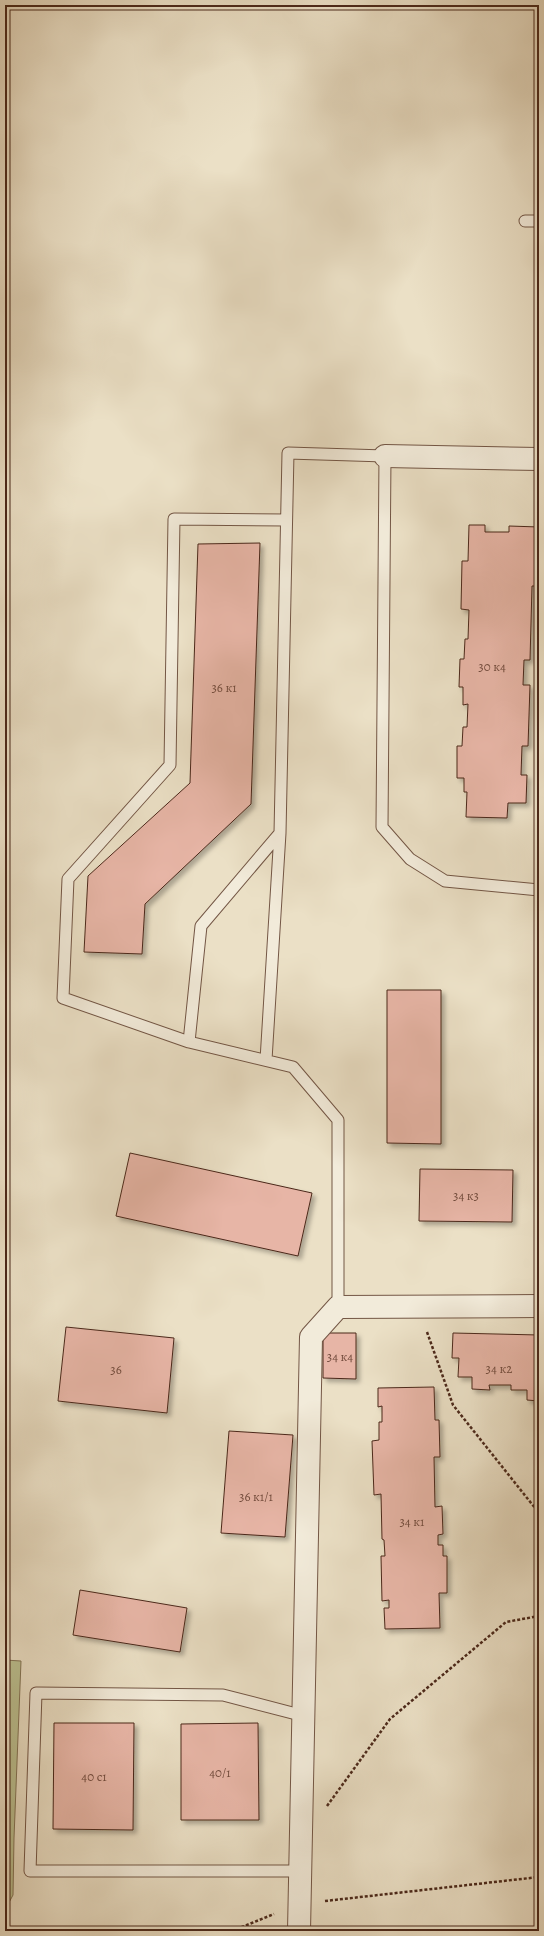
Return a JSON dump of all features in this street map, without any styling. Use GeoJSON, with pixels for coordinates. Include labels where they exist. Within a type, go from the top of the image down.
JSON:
{"type":"FeatureCollection","features":[{"type":"Feature","properties":{"kind":"street"},"geometry":{"type":"LineString","coordinates":[[385,456],[539,459]]}},
{"type":"Feature","properties":{"kind":"street"},"geometry":{"type":"LineString","coordinates":[[299,1931],[311,1337],[338,1307],[539,1306]]}},
{"type":"Feature","properties":{"kind":"lane"},"geometry":{"type":"LineString","coordinates":[[525,221],[539,221]]}},
{"type":"Feature","properties":{"kind":"lane"},"geometry":{"type":"LineString","coordinates":[[266,1060],[280,833],[288,453],[385,456],[382,827],[410,859],[445,881],[539,890]]}},
{"type":"Feature","properties":{"kind":"lane"},"geometry":{"type":"LineString","coordinates":[[286,520],[174,519],[170,765],[68,879],[63,998],[189,1042],[293,1067],[338,1120],[338,1307]]}},
{"type":"Feature","properties":{"kind":"lane"},"geometry":{"type":"LineString","coordinates":[[189,1042],[201,926],[280,833]]}},
{"type":"Feature","properties":{"kind":"lane"},"geometry":{"type":"LineString","coordinates":[[300,1871],[30,1871],[36,1693],[224,1695],[304,1716]]}},
{"type":"Feature","properties":{"kind":"path"},"geometry":{"type":"LineString","coordinates":[[419,1307],[453,1404],[539,1513]]}},
{"type":"Feature","properties":{"kind":"path"},"geometry":{"type":"LineString","coordinates":[[323,1811],[390,1719],[506,1622],[539,1616]]}},
{"type":"Feature","properties":{"kind":"path"},"geometry":{"type":"LineString","coordinates":[[232,1931],[300,1904],[539,1877]]}},
{"type":"Feature","properties":{"kind":"green space"},"geometry":{"type":"Polygon","coordinates":[[[5,1660],[21,1661],[13,1895],[5,1910],[5,1660]]]}},
{"type":"Feature","properties":{"kind":"building"},"geometry":{"type":"Polygon","coordinates":[[[469,525],[485,525],[485,532],[509,532],[509,526],[539,527],[539,586],[532,586],[530,660],[524,660],[523,685],[530,685],[528,746],[522,746],[521,775],[527,775],[526,803],[508,803],[507,818],[466,817],[467,792],[464,792],[464,778],[457,778],[457,746],[462,746],[463,727],[467,727],[468,704],[463,705],[463,687],[459,687],[460,659],[464,659],[465,639],[468,639],[469,610],[461,609],[462,561],[468,561],[469,525]]]}},
{"type":"Feature","properties":{"kind":"building"},"geometry":{"type":"Polygon","coordinates":[[[260,543],[251,804],[145,904],[142,954],[84,952],[88,876],[190,783],[198,544],[260,543]]]}},
{"type":"Feature","properties":{"kind":"building"},"geometry":{"type":"Polygon","coordinates":[[[387,990],[441,990],[441,1144],[387,1143],[387,990]]]}},
{"type":"Feature","properties":{"kind":"building"},"geometry":{"type":"Polygon","coordinates":[[[130,1153],[312,1193],[298,1256],[116,1216],[130,1153]]]}},
{"type":"Feature","properties":{"kind":"building"},"geometry":{"type":"Polygon","coordinates":[[[420,1169],[513,1170],[512,1222],[419,1221],[420,1169]]]}},
{"type":"Feature","properties":{"kind":"building"},"geometry":{"type":"Polygon","coordinates":[[[66,1327],[174,1338],[167,1413],[58,1401],[66,1327]]]}},
{"type":"Feature","properties":{"kind":"building"},"geometry":{"type":"Polygon","coordinates":[[[323,1333],[356,1333],[356,1379],[323,1378],[323,1333]]]}},
{"type":"Feature","properties":{"kind":"building"},"geometry":{"type":"Polygon","coordinates":[[[453,1333],[539,1335],[539,1401],[527,1400],[527,1390],[511,1390],[511,1385],[489,1385],[490,1390],[472,1389],[472,1377],[458,1377],[459,1358],[452,1358],[453,1333]]]}},
{"type":"Feature","properties":{"kind":"building"},"geometry":{"type":"Polygon","coordinates":[[[434,1387],[435,1420],[439,1420],[440,1457],[434,1457],[435,1507],[442,1506],[443,1534],[438,1535],[438,1545],[443,1545],[443,1556],[447,1556],[447,1593],[439,1593],[440,1628],[385,1629],[384,1608],[389,1608],[389,1600],[382,1601],[381,1556],[385,1556],[384,1540],[382,1539],[381,1494],[374,1495],[372,1441],[379,1440],[379,1422],[382,1422],[382,1406],[378,1407],[378,1388],[434,1387]]]}},
{"type":"Feature","properties":{"kind":"building"},"geometry":{"type":"Polygon","coordinates":[[[229,1431],[293,1435],[285,1537],[221,1533],[229,1431]]]}},
{"type":"Feature","properties":{"kind":"building"},"geometry":{"type":"Polygon","coordinates":[[[80,1590],[187,1608],[180,1652],[73,1635],[80,1590]]]}},
{"type":"Feature","properties":{"kind":"building"},"geometry":{"type":"Polygon","coordinates":[[[54,1723],[134,1723],[133,1830],[53,1829],[54,1723]]]}},
{"type":"Feature","properties":{"kind":"building"},"geometry":{"type":"Polygon","coordinates":[[[258,1723],[259,1820],[181,1820],[181,1724],[258,1723]]]}}]}
